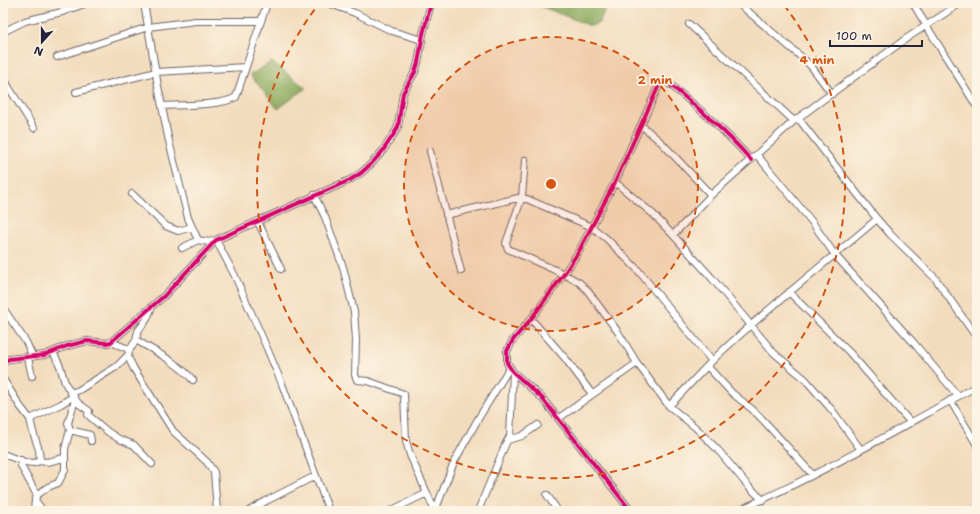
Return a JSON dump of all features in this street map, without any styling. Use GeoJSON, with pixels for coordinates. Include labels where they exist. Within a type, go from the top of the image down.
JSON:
{"type":"FeatureCollection","features":[{"type":"Feature","properties":{"kind":"street"},"geometry":{"type":"LineString","coordinates":[[3,32],[25,22],[62,12],[87,3]]}},
{"type":"Feature","properties":{"kind":"street"},"geometry":{"type":"LineString","coordinates":[[144,3],[162,106],[188,218],[198,240]]}},
{"type":"Feature","properties":{"kind":"street"},"geometry":{"type":"LineString","coordinates":[[162,106],[221,102],[231,100],[236,97],[266,3]]}},
{"type":"Feature","properties":{"kind":"street"},"geometry":{"type":"LineString","coordinates":[[328,3],[392,31],[422,40]]}},
{"type":"Feature","properties":{"kind":"street"},"geometry":{"type":"LineString","coordinates":[[182,248],[198,240],[208,242],[216,240],[350,180],[361,173],[382,152],[398,127],[403,93],[415,72],[431,3]]}},
{"type":"Feature","properties":{"kind":"street"},"geometry":{"type":"LineString","coordinates":[[738,3],[811,66],[832,94]]}},
{"type":"Feature","properties":{"kind":"street"},"geometry":{"type":"LineString","coordinates":[[913,3],[925,25],[977,107]]}},
{"type":"Feature","properties":{"kind":"street"},"geometry":{"type":"LineString","coordinates":[[673,235],[711,195],[796,120],[877,59],[925,25],[961,3]]}},
{"type":"Feature","properties":{"kind":"street"},"geometry":{"type":"LineString","coordinates":[[56,57],[148,27],[196,21],[260,21]]}},
{"type":"Feature","properties":{"kind":"street"},"geometry":{"type":"LineString","coordinates":[[689,24],[796,120],[891,235],[935,278],[977,338]]}},
{"type":"Feature","properties":{"kind":"street"},"geometry":{"type":"LineString","coordinates":[[76,92],[156,72],[246,67]]}},
{"type":"Feature","properties":{"kind":"street"},"geometry":{"type":"LineString","coordinates":[[3,75],[8,86],[34,128]]}},
{"type":"Feature","properties":{"kind":"street"},"geometry":{"type":"LineString","coordinates":[[631,511],[559,418],[542,398],[512,370],[507,363],[507,351],[513,340],[531,319],[579,251],[615,182],[660,82],[667,82],[701,110],[720,127],[751,160]]}},
{"type":"Feature","properties":{"kind":"street"},"geometry":{"type":"LineString","coordinates":[[641,125],[662,144],[711,195]]}},
{"type":"Feature","properties":{"kind":"street"},"geometry":{"type":"LineString","coordinates":[[430,151],[460,271]]}},
{"type":"Feature","properties":{"kind":"street"},"geometry":{"type":"LineString","coordinates":[[757,155],[812,222],[835,255],[913,342],[958,396]]}},
{"type":"Feature","properties":{"kind":"street"},"geometry":{"type":"LineString","coordinates":[[525,160],[522,197],[506,243],[508,249],[564,274],[580,283],[587,290],[618,332],[637,363],[669,406],[696,428],[718,450],[749,487],[763,500]]}},
{"type":"Feature","properties":{"kind":"street"},"geometry":{"type":"LineString","coordinates":[[615,182],[653,214],[711,276],[774,353],[805,379],[832,410],[861,450]]}},
{"type":"Feature","properties":{"kind":"street"},"geometry":{"type":"LineString","coordinates":[[132,194],[166,226],[178,231],[192,227]]}},
{"type":"Feature","properties":{"kind":"street"},"geometry":{"type":"LineString","coordinates":[[314,196],[325,217],[344,268],[354,312],[356,340],[355,375],[357,380],[368,381],[404,394],[406,441],[410,455],[435,511]]}},
{"type":"Feature","properties":{"kind":"street"},"geometry":{"type":"LineString","coordinates":[[446,215],[522,197],[592,227],[607,238],[637,269],[712,361]]}},
{"type":"Feature","properties":{"kind":"street"},"geometry":{"type":"LineString","coordinates":[[669,406],[712,361],[751,325],[877,219]]}},
{"type":"Feature","properties":{"kind":"street"},"geometry":{"type":"LineString","coordinates":[[258,222],[281,269]]}},
{"type":"Feature","properties":{"kind":"street"},"geometry":{"type":"LineString","coordinates":[[112,342],[176,285],[216,240]]}},
{"type":"Feature","properties":{"kind":"street"},"geometry":{"type":"LineString","coordinates":[[216,240],[234,274],[262,336],[282,384],[329,511]]}},
{"type":"Feature","properties":{"kind":"street"},"geometry":{"type":"LineString","coordinates":[[789,292],[850,353],[911,423]]}},
{"type":"Feature","properties":{"kind":"street"},"geometry":{"type":"LineString","coordinates":[[3,308],[26,342],[31,357],[32,376]]}},
{"type":"Feature","properties":{"kind":"street"},"geometry":{"type":"LineString","coordinates":[[30,419],[61,404],[79,390],[116,367],[128,353],[136,340],[138,331],[147,319],[151,308]]}},
{"type":"Feature","properties":{"kind":"street"},"geometry":{"type":"LineString","coordinates":[[531,319],[565,358],[592,394]]}},
{"type":"Feature","properties":{"kind":"street"},"geometry":{"type":"LineString","coordinates":[[136,340],[185,371],[192,380]]}},
{"type":"Feature","properties":{"kind":"street"},"geometry":{"type":"LineString","coordinates":[[3,362],[9,359],[45,355],[68,346],[87,341],[112,342],[126,348],[128,357],[134,369],[165,420],[173,431],[207,462],[214,472],[217,511]]}},
{"type":"Feature","properties":{"kind":"street"},"geometry":{"type":"LineString","coordinates":[[53,352],[60,366],[65,383],[73,396],[89,410],[88,415],[118,439],[134,444],[152,464]]}},
{"type":"Feature","properties":{"kind":"street"},"geometry":{"type":"LineString","coordinates":[[559,418],[637,363]]}},
{"type":"Feature","properties":{"kind":"street"},"geometry":{"type":"LineString","coordinates":[[707,366],[732,393],[764,421],[812,474]]}},
{"type":"Feature","properties":{"kind":"street"},"geometry":{"type":"LineString","coordinates":[[435,511],[454,462],[478,419],[512,370]]}},
{"type":"Feature","properties":{"kind":"street"},"geometry":{"type":"LineString","coordinates":[[480,510],[510,436],[512,370]]}},
{"type":"Feature","properties":{"kind":"street"},"geometry":{"type":"LineString","coordinates":[[3,379],[30,419],[39,450],[40,461]]}},
{"type":"Feature","properties":{"kind":"street"},"geometry":{"type":"LineString","coordinates":[[737,511],[788,488],[812,474],[861,450],[977,386]]}},
{"type":"Feature","properties":{"kind":"street"},"geometry":{"type":"LineString","coordinates":[[34,511],[36,498],[48,487],[58,483],[65,470],[64,458],[70,430],[68,423],[73,396]]}},
{"type":"Feature","properties":{"kind":"street"},"geometry":{"type":"LineString","coordinates":[[950,400],[977,446]]}},
{"type":"Feature","properties":{"kind":"street"},"geometry":{"type":"LineString","coordinates":[[508,440],[522,436],[538,425]]}},
{"type":"Feature","properties":{"kind":"street"},"geometry":{"type":"LineString","coordinates":[[70,430],[90,435],[91,441]]}},
{"type":"Feature","properties":{"kind":"street"},"geometry":{"type":"LineString","coordinates":[[3,454],[34,463],[40,461],[48,462],[64,458]]}},
{"type":"Feature","properties":{"kind":"street"},"geometry":{"type":"LineString","coordinates":[[21,460],[21,466],[43,511]]}},
{"type":"Feature","properties":{"kind":"street"},"geometry":{"type":"LineString","coordinates":[[249,511],[315,476]]}},
{"type":"Feature","properties":{"kind":"street"},"geometry":{"type":"LineString","coordinates":[[390,511],[427,493]]}},
{"type":"Feature","properties":{"kind":"street"},"geometry":{"type":"LineString","coordinates":[[547,495],[558,511]]}},
{"type":"Feature","properties":{"kind":"green space"},"geometry":{"type":"Polygon","coordinates":[[[541,3],[608,3],[599,23],[591,26],[540,6],[541,3]]]}},
{"type":"Feature","properties":{"kind":"green space"},"geometry":{"type":"Polygon","coordinates":[[[272,62],[306,88],[278,109],[250,75],[272,62]]]}},
{"type":"Feature","properties":{"kind":"cycle path"},"geometry":{"type":"LineString","coordinates":[[3,362],[9,359],[45,355],[67,346],[87,341],[111,342],[164,296],[216,240],[350,180],[361,173],[382,152],[398,127],[403,93],[415,72],[418,63],[423,34],[431,3]]}},
{"type":"Feature","properties":{"kind":"cycle path"},"geometry":{"type":"LineString","coordinates":[[631,511],[542,398],[513,372],[507,363],[507,351],[513,340],[531,319],[579,251],[615,182],[660,83],[663,81],[667,82],[721,129],[751,160]]}}]}
